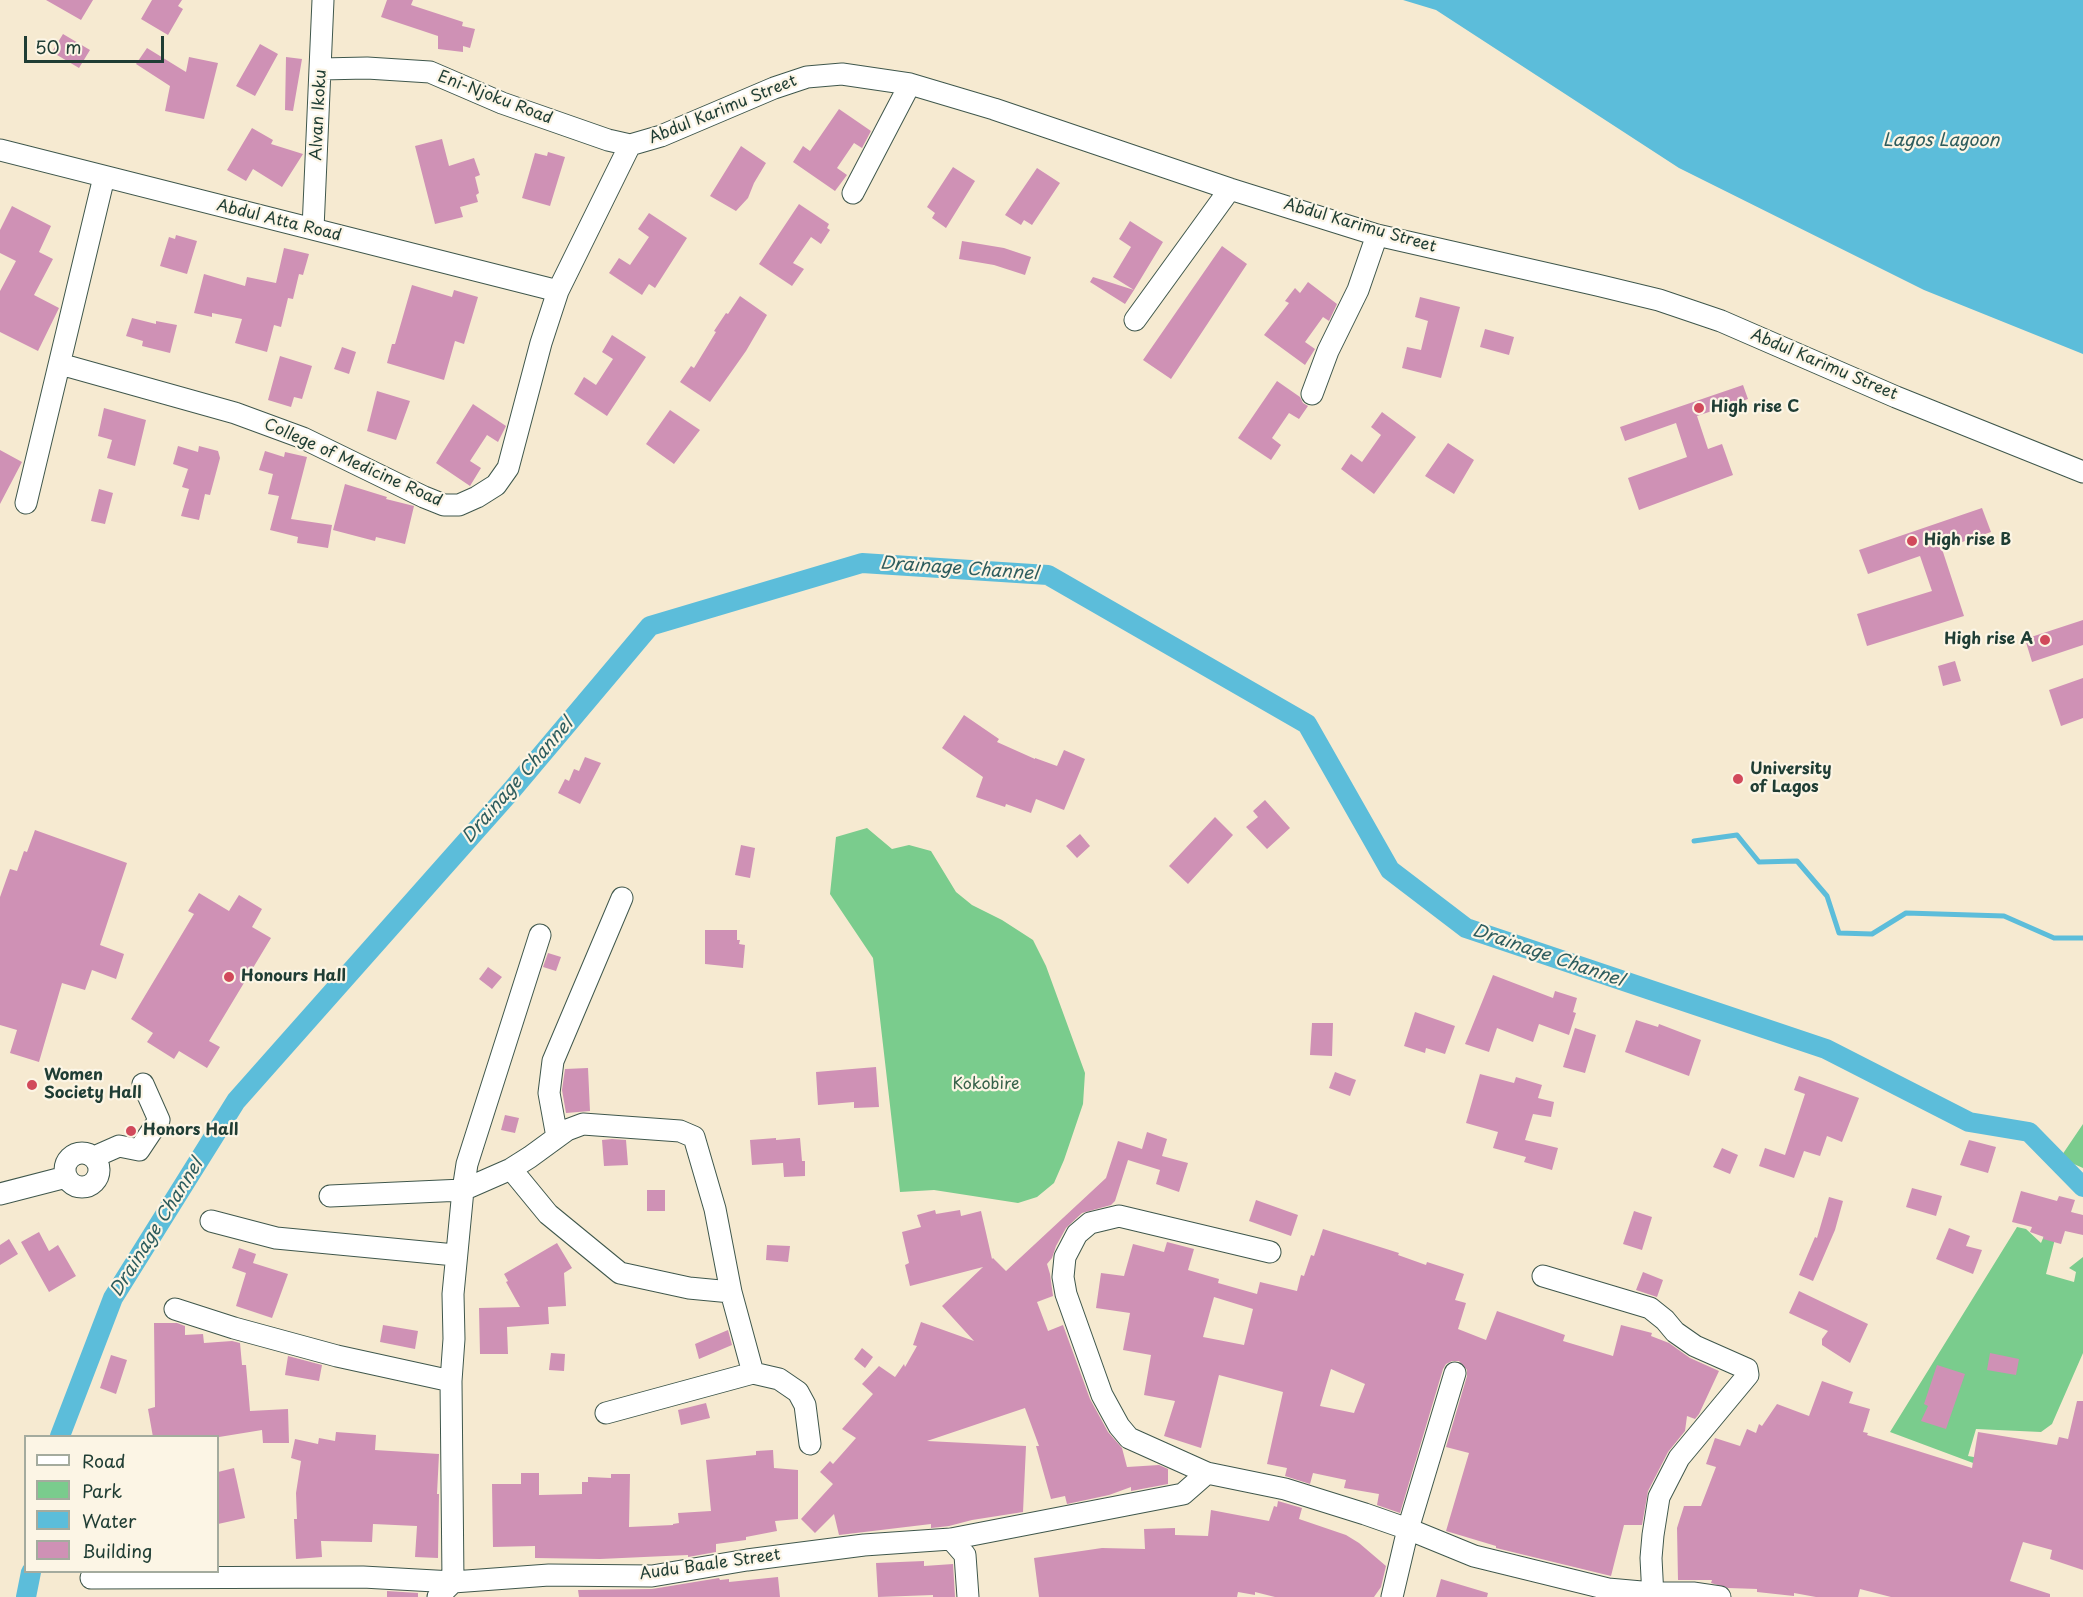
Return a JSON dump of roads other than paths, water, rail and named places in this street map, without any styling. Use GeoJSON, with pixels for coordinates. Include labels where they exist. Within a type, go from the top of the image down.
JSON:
{"type":"FeatureCollection","features":[{"type":"Feature","properties":{"kind":"street","name":"Alvan Ikoku"},"geometry":{"type":"LineString","coordinates":[[313,229],[323,0]]}},
{"type":"Feature","properties":{"kind":"street","name":"Eni-Njoku Road"},"geometry":{"type":"LineString","coordinates":[[321,69],[367,68],[430,72],[502,103],[608,140],[630,145]]}},
{"type":"Feature","properties":{"kind":"street","name":"Abdul Karimu Street"},"geometry":{"type":"LineString","coordinates":[[630,145],[661,136],[774,88],[807,77],[842,74],[910,84],[994,109],[1230,189],[1377,235],[1659,300],[1721,321],[1896,397],[2083,472]]}},
{"type":"Feature","properties":{"kind":"street"},"geometry":{"type":"LineString","coordinates":[[853,193],[910,84]]}},
{"type":"Feature","properties":{"kind":"street","name":"College of Medicine Road"},"geometry":{"type":"LineString","coordinates":[[60,364],[235,413],[303,438],[424,497],[444,505],[459,505],[496,485],[508,468],[541,343],[558,291],[630,145]]}},
{"type":"Feature","properties":{"kind":"street","name":"Abdul Atta Road"},"geometry":{"type":"LineString","coordinates":[[0,150],[558,291]]}},
{"type":"Feature","properties":{"kind":"street"},"geometry":{"type":"LineString","coordinates":[[26,503],[105,177]]}},
{"type":"Feature","properties":{"kind":"street"},"geometry":{"type":"LineString","coordinates":[[1136,320],[1230,189]]}},
{"type":"Feature","properties":{"kind":"street"},"geometry":{"type":"LineString","coordinates":[[1312,394],[1328,351],[1358,290],[1377,235]]}},
{"type":"Feature","properties":{"kind":"street"},"geometry":{"type":"LineString","coordinates":[[557,1137],[549,1093],[553,1061],[622,898]]}},
{"type":"Feature","properties":{"kind":"street"},"geometry":{"type":"LineString","coordinates":[[438,1597],[453,1582],[451,1381],[454,1339],[453,1294],[455,1255],[467,1164],[540,935]]}},
{"type":"Feature","properties":{"kind":"street"},"geometry":{"type":"LineString","coordinates":[[0,1194],[66,1177],[65,1165],[72,1155],[83,1153],[94,1157],[119,1146],[139,1150],[159,1120],[143,1084]]}},
{"type":"Feature","properties":{"kind":"street"},"geometry":{"type":"LineString","coordinates":[[330,1196],[463,1190],[511,1169],[567,1130],[584,1124],[680,1131],[694,1137],[715,1209],[731,1292],[753,1373]]}},
{"type":"Feature","properties":{"kind":"street"},"geometry":{"type":"LineString","coordinates":[[511,1169],[548,1214],[620,1273],[689,1288],[731,1292]]}},
{"type":"Feature","properties":{"kind":"street"},"geometry":{"type":"LineString","coordinates":[[1270,1252],[1119,1216],[1090,1223],[1077,1234],[1065,1257],[1063,1277],[1066,1294],[1102,1395],[1119,1426],[1129,1438],[1207,1473],[1285,1489],[1408,1529],[1474,1556],[1608,1589],[1653,1595],[1693,1593],[1720,1597]]}},
{"type":"Feature","properties":{"kind":"street"},"geometry":{"type":"LineString","coordinates":[[211,1221],[276,1238],[455,1255]]}},
{"type":"Feature","properties":{"kind":"street"},"geometry":{"type":"LineString","coordinates":[[1544,1276],[1650,1308],[1675,1332],[1695,1346],[1747,1370],[1748,1375],[1679,1458],[1659,1497],[1651,1558],[1653,1595]]}},
{"type":"Feature","properties":{"kind":"street"},"geometry":{"type":"LineString","coordinates":[[175,1309],[234,1328],[337,1356],[451,1381]]}},
{"type":"Feature","properties":{"kind":"street"},"geometry":{"type":"LineString","coordinates":[[606,1413],[753,1373],[779,1379],[798,1392],[806,1405],[810,1444]]}},
{"type":"Feature","properties":{"kind":"street"},"geometry":{"type":"LineString","coordinates":[[1392,1597],[1408,1529],[1455,1373]]}},
{"type":"Feature","properties":{"kind":"street","name":"Audu Baale Street"},"geometry":{"type":"LineString","coordinates":[[91,1578],[363,1577],[453,1582],[549,1575],[652,1576],[829,1549],[951,1539],[1183,1494],[1207,1473]]}},
{"type":"Feature","properties":{"kind":"street"},"geometry":{"type":"LineString","coordinates":[[951,1539],[965,1555],[968,1597]]}},
{"type":"Feature","properties":{"kind":"water","name":"Lagos Lagoon"},"geometry":{"type":"Polygon","coordinates":[[[1403,0],[2083,0],[2083,354],[1924,290],[1679,168],[1436,10],[1403,0]]]}},
{"type":"Feature","properties":{"kind":"waterway","name":"Drainage Channel"},"geometry":{"type":"LineString","coordinates":[[60,1435],[113,1298],[236,1101],[511,791],[650,626],[862,563],[1048,575],[1307,724],[1390,870],[1466,928],[1826,1049],[1969,1122],[2029,1132],[2083,1187]]}},
{"type":"Feature","properties":{"kind":"waterway"},"geometry":{"type":"LineString","coordinates":[[1694,841],[1737,835],[1759,862],[1797,861],[1827,896],[1839,933],[1872,934],[1906,913],[2004,916],[2054,938],[2083,938]]}},
{"type":"Feature","properties":{"kind":"waterway","name":"Drainage Channel"},"geometry":{"type":"LineString","coordinates":[[26,1597],[31,1573]]}},
{"type":"Feature","properties":{"kind":"place","name":"High rise C"},"geometry":{"type":"Point","coordinates":[1699,408]}},
{"type":"Feature","properties":{"kind":"place","name":"High rise B"},"geometry":{"type":"Point","coordinates":[1912,541]}},
{"type":"Feature","properties":{"kind":"place","name":"High rise A"},"geometry":{"type":"Point","coordinates":[2045,640]}},
{"type":"Feature","properties":{"kind":"place","name":"University of Lagos"},"geometry":{"type":"Point","coordinates":[1738,779]}},
{"type":"Feature","properties":{"kind":"place","name":"Honours Hall"},"geometry":{"type":"Point","coordinates":[229,977]}},
{"type":"Feature","properties":{"kind":"place","name":"Women Society Hall"},"geometry":{"type":"Point","coordinates":[32,1085]}},
{"type":"Feature","properties":{"kind":"place","name":"Honors Hall"},"geometry":{"type":"Point","coordinates":[131,1131]}},
{"type":"Feature","properties":{"kind":"park label","name":"Kokobire"},"geometry":{"type":"Point","coordinates":[986,1085]}}]}
